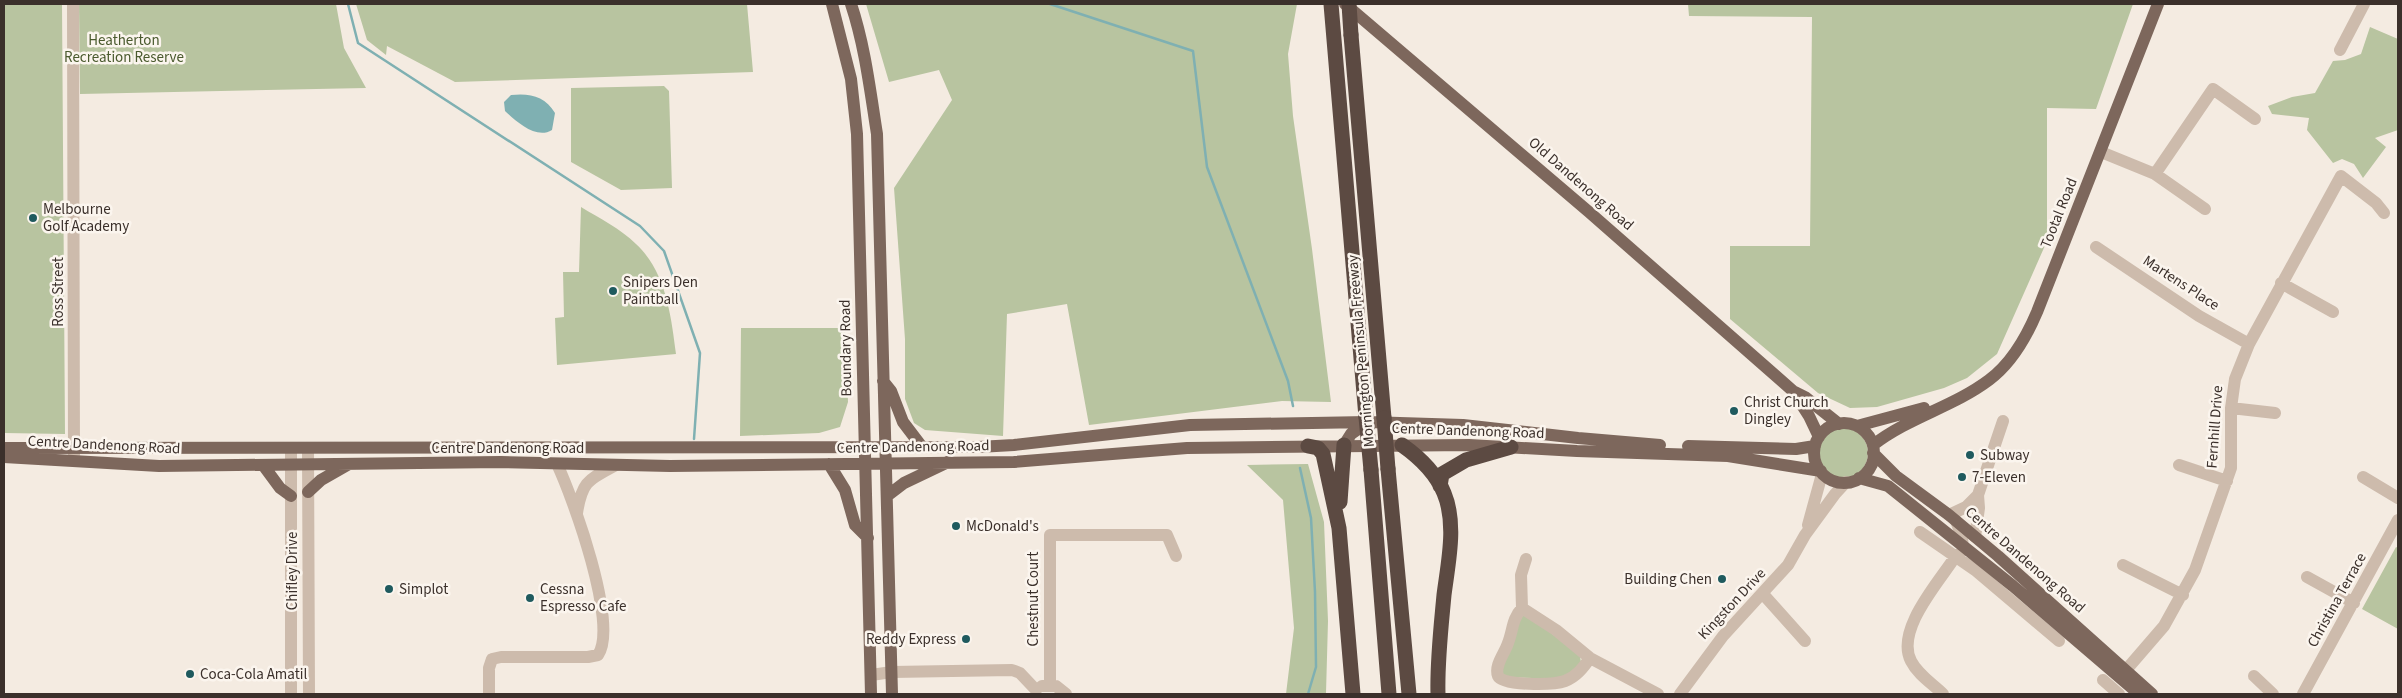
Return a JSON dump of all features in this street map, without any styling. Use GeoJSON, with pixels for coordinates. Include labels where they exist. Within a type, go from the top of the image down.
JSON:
{"type":"FeatureCollection","features":[{"type":"Feature","properties":{"kind":"highway","name":"Mornington Peninsula Freeway"},"geometry":{"type":"LineString","coordinates":[[1331,4],[1372,420],[1388,469],[1409,694]]}},
{"type":"Feature","properties":{"kind":"highway","name":"Mornington Peninsula Freeway"},"geometry":{"type":"LineString","coordinates":[[1347,4],[1351,35],[1372,420],[1371,470],[1390,694]]}},
{"type":"Feature","properties":{"kind":"highway"},"geometry":{"type":"LineString","coordinates":[[1339,528],[1344,445]]}},
{"type":"Feature","properties":{"kind":"highway"},"geometry":{"type":"LineString","coordinates":[[1402,445],[1419,458],[1440,486],[1449,512],[1450,537],[1438,694]]}},
{"type":"Feature","properties":{"kind":"highway"},"geometry":{"type":"LineString","coordinates":[[1308,446],[1318,448],[1323,454],[1339,528],[1353,694]]}},
{"type":"Feature","properties":{"kind":"highway"},"geometry":{"type":"LineString","coordinates":[[1440,486],[1442,474],[1458,463],[1511,448]]}},
{"type":"Feature","properties":{"kind":"main road","name":"Boundary Road"},"geometry":{"type":"LineString","coordinates":[[832,4],[851,79],[857,134],[871,694]]}},
{"type":"Feature","properties":{"kind":"main road"},"geometry":{"type":"LineString","coordinates":[[851,4],[866,63],[877,134],[892,694]]}},
{"type":"Feature","properties":{"kind":"main road","name":"Old Dandenong Road"},"geometry":{"type":"LineString","coordinates":[[1347,4],[1589,212],[1793,391],[1805,397],[1839,424]]}},
{"type":"Feature","properties":{"kind":"main road","name":"Tootal Road"},"geometry":{"type":"LineString","coordinates":[[1873,449],[1893,430],[1975,389],[1990,379],[2022,344],[2037,312],[2101,152],[2158,4]]}},
{"type":"Feature","properties":{"kind":"main road"},"geometry":{"type":"LineString","coordinates":[[883,380],[891,391],[904,422],[921,447],[919,462]]}},
{"type":"Feature","properties":{"kind":"main road","name":"Old Dandenong Road"},"geometry":{"type":"LineString","coordinates":[[1793,391],[1809,416],[1817,442]]}},
{"type":"Feature","properties":{"kind":"main road","name":"Tootal Road"},"geometry":{"type":"LineString","coordinates":[[1857,426],[1948,402]]}},
{"type":"Feature","properties":{"kind":"main road","name":"Centre Dandenong Road"},"geometry":{"type":"LineString","coordinates":[[4,457],[291,448],[921,447],[1014,445],[1190,425],[1372,420],[1472,426],[1654,444],[1796,449],[1817,442]]}},
{"type":"Feature","properties":{"kind":"main road"},"geometry":{"type":"LineString","coordinates":[[1344,445],[1351,434],[1372,420],[1402,445]]}},
{"type":"Feature","properties":{"kind":"main road"},"geometry":{"type":"LineString","coordinates":[[1839,424],[1857,426],[1868,436],[1873,449],[1870,468],[1859,478],[1846,482],[1834,481],[1822,472],[1814,458],[1817,442],[1825,430],[1839,424]]}},
{"type":"Feature","properties":{"kind":"main road","name":"Centre Dandenong Road"},"geometry":{"type":"LineString","coordinates":[[4,448],[159,466],[501,462],[616,465],[949,462],[1050,460],[1187,448],[1402,445],[1728,456],[1822,472]]}},
{"type":"Feature","properties":{"kind":"main road","name":"Centre Dandenong Road"},"geometry":{"type":"LineString","coordinates":[[1873,449],[1896,476],[1953,518],[1975,537],[2123,674],[2139,694]]}},
{"type":"Feature","properties":{"kind":"main road"},"geometry":{"type":"LineString","coordinates":[[887,496],[904,483],[949,462]]}},
{"type":"Feature","properties":{"kind":"main road"},"geometry":{"type":"LineString","coordinates":[[308,492],[320,480],[348,464]]}},
{"type":"Feature","properties":{"kind":"main road"},"geometry":{"type":"LineString","coordinates":[[829,464],[844,490],[854,525],[868,538]]}},
{"type":"Feature","properties":{"kind":"main road"},"geometry":{"type":"LineString","coordinates":[[263,465],[280,488],[291,496]]}},
{"type":"Feature","properties":{"kind":"main road","name":"Centre Dandenong Road"},"geometry":{"type":"LineString","coordinates":[[1859,478],[1888,486],[2123,674],[2152,694]]}},
{"type":"Feature","properties":{"kind":"main road"},"geometry":{"type":"LineString","coordinates":[[871,671],[882,656],[890,638]]}},
{"type":"Feature","properties":{"kind":"street","name":"Ross Street"},"geometry":{"type":"LineString","coordinates":[[73,4],[74,455]]}},
{"type":"Feature","properties":{"kind":"street"},"geometry":{"type":"LineString","coordinates":[[2340,50],[2364,4]]}},
{"type":"Feature","properties":{"kind":"street"},"geometry":{"type":"LineString","coordinates":[[2155,174],[2213,89],[2255,119]]}},
{"type":"Feature","properties":{"kind":"street"},"geometry":{"type":"LineString","coordinates":[[2101,152],[2155,174],[2205,209]]}},
{"type":"Feature","properties":{"kind":"street","name":"Fernhill Drive"},"geometry":{"type":"LineString","coordinates":[[2123,674],[2164,626],[2183,595],[2195,570],[2227,482],[2232,451],[2231,408],[2235,379],[2249,344],[2341,176],[2376,202],[2384,214]]}},
{"type":"Feature","properties":{"kind":"street","name":"Martens Place"},"geometry":{"type":"LineString","coordinates":[[2096,247],[2199,316],[2249,344]]}},
{"type":"Feature","properties":{"kind":"street"},"geometry":{"type":"LineString","coordinates":[[2281,283],[2333,312]]}},
{"type":"Feature","properties":{"kind":"street"},"geometry":{"type":"LineString","coordinates":[[2231,408],[2275,413]]}},
{"type":"Feature","properties":{"kind":"street"},"geometry":{"type":"LineString","coordinates":[[1975,537],[1979,508],[1978,495],[2003,422]]}},
{"type":"Feature","properties":{"kind":"street","name":"Chifley Drive"},"geometry":{"type":"LineString","coordinates":[[291,448],[291,694]]}},
{"type":"Feature","properties":{"kind":"street","name":"Chifley Drive"},"geometry":{"type":"LineString","coordinates":[[308,448],[309,694]]}},
{"type":"Feature","properties":{"kind":"street"},"geometry":{"type":"LineString","coordinates":[[489,694],[489,668],[492,659],[501,657],[588,657],[598,655],[604,647],[603,610],[577,513],[557,464]]}},
{"type":"Feature","properties":{"kind":"street"},"geometry":{"type":"LineString","coordinates":[[2179,464],[2227,482]]}},
{"type":"Feature","properties":{"kind":"street"},"geometry":{"type":"LineString","coordinates":[[577,513],[581,491],[588,480],[616,465]]}},
{"type":"Feature","properties":{"kind":"street","name":"Kingston Drive"},"geometry":{"type":"LineString","coordinates":[[1805,535],[1822,472]]}},
{"type":"Feature","properties":{"kind":"street"},"geometry":{"type":"LineString","coordinates":[[2363,477],[2398,498]]}},
{"type":"Feature","properties":{"kind":"street","name":"Kingston Drive"},"geometry":{"type":"LineString","coordinates":[[1680,694],[1723,636],[1788,565],[1805,535],[1846,482]]}},
{"type":"Feature","properties":{"kind":"street"},"geometry":{"type":"LineString","coordinates":[[1943,694],[1914,666],[1908,655],[1907,639],[1912,623],[1964,546],[1961,532],[1953,518],[1978,495]]}},
{"type":"Feature","properties":{"kind":"street","name":"Christina Terrace"},"geometry":{"type":"LineString","coordinates":[[2303,694],[2398,520]]}},
{"type":"Feature","properties":{"kind":"street"},"geometry":{"type":"LineString","coordinates":[[1920,532],[1975,570],[2059,641]]}},
{"type":"Feature","properties":{"kind":"street"},"geometry":{"type":"LineString","coordinates":[[1948,533],[1955,557]]}},
{"type":"Feature","properties":{"kind":"street","name":"Chestnut Court"},"geometry":{"type":"LineString","coordinates":[[1050,684],[1050,535],[1167,535],[1176,556]]}},
{"type":"Feature","properties":{"kind":"street"},"geometry":{"type":"LineString","coordinates":[[1526,559],[1521,575],[1522,608],[1513,620],[1509,641],[1498,665],[1497,674],[1500,680],[1515,684],[1556,684],[1573,677],[1590,658]]}},
{"type":"Feature","properties":{"kind":"street"},"geometry":{"type":"LineString","coordinates":[[2123,565],[2183,595]]}},
{"type":"Feature","properties":{"kind":"street"},"geometry":{"type":"LineString","coordinates":[[2306,577],[2354,603]]}},
{"type":"Feature","properties":{"kind":"street"},"geometry":{"type":"LineString","coordinates":[[1763,594],[1805,641]]}},
{"type":"Feature","properties":{"kind":"street"},"geometry":{"type":"LineString","coordinates":[[1522,608],[1556,630],[1590,658],[1658,694]]}},
{"type":"Feature","properties":{"kind":"street"},"geometry":{"type":"LineString","coordinates":[[871,671],[1012,670],[1020,673],[1035,692],[1050,684],[1062,689],[1066,694]]}},
{"type":"Feature","properties":{"kind":"street"},"geometry":{"type":"LineString","coordinates":[[2254,676],[2273,694]]}},
{"type":"Feature","properties":{"kind":"street"},"geometry":{"type":"LineString","coordinates":[[2103,680],[2119,694]]}},
{"type":"Feature","properties":{"kind":"green space","name":"Melbourne Golf Academy"},"geometry":{"type":"Polygon","coordinates":[[[4,4],[62,4],[65,434],[4,433],[4,4]]]}},
{"type":"Feature","properties":{"kind":"green space","name":"Heatherton Recreation Reserve"},"geometry":{"type":"Polygon","coordinates":[[[79,4],[336,4],[344,48],[366,88],[80,94],[79,4]]]}},
{"type":"Feature","properties":{"kind":"green space"},"geometry":{"type":"Polygon","coordinates":[[[356,4],[747,4],[753,72],[455,82],[387,46],[386,55],[367,40],[356,4]]]}},
{"type":"Feature","properties":{"kind":"green space"},"geometry":{"type":"Polygon","coordinates":[[[866,4],[1297,4],[1288,54],[1293,116],[1331,402],[1282,401],[1089,425],[1067,304],[1007,314],[1003,436],[925,430],[914,423],[905,399],[905,339],[894,188],[952,100],[939,70],[889,82],[866,4]]]}},
{"type":"Feature","properties":{"kind":"green space"},"geometry":{"type":"Polygon","coordinates":[[[1688,4],[2133,4],[2096,109],[2047,108],[2047,241],[1997,354],[1967,378],[1944,388],[1877,407],[1850,408],[1818,393],[1730,319],[1730,246],[1810,246],[1812,17],[1689,16],[1688,4]]]}},
{"type":"Feature","properties":{"kind":"green space"},"geometry":{"type":"Polygon","coordinates":[[[2370,27],[2398,39],[2398,130],[2375,138],[2386,147],[2363,178],[2354,164],[2342,159],[2333,163],[2307,130],[2309,118],[2272,114],[2268,106],[2292,97],[2315,93],[2333,61],[2345,60],[2361,54],[2370,27]]]}},
{"type":"Feature","properties":{"kind":"green space"},"geometry":{"type":"Polygon","coordinates":[[[664,86],[669,91],[672,188],[621,190],[571,162],[571,88],[664,86]]]}},
{"type":"Feature","properties":{"kind":"green space","name":"Snipers Den Paintball"},"geometry":{"type":"Polygon","coordinates":[[[581,207],[624,233],[646,255],[661,281],[669,309],[676,354],[557,365],[555,318],[564,317],[563,272],[579,272],[581,207]]]}},
{"type":"Feature","properties":{"kind":"green space"},"geometry":{"type":"Polygon","coordinates":[[[741,328],[845,328],[848,402],[840,427],[819,433],[740,436],[741,328]]]}},
{"type":"Feature","properties":{"kind":"green space"},"geometry":{"type":"Polygon","coordinates":[[[1843,428],[1852,430],[1863,439],[1868,453],[1866,462],[1857,473],[1843,478],[1834,476],[1823,467],[1818,453],[1820,444],[1829,433],[1843,428]]]}},
{"type":"Feature","properties":{"kind":"green space"},"geometry":{"type":"Polygon","coordinates":[[[1308,464],[1324,522],[1328,621],[1326,693],[1286,694],[1294,628],[1283,500],[1247,465],[1308,464]]]}},
{"type":"Feature","properties":{"kind":"green space"},"geometry":{"type":"Polygon","coordinates":[[[2396,547],[2398,548],[2398,629],[2362,609],[2396,547]]]}},
{"type":"Feature","properties":{"kind":"green space"},"geometry":{"type":"Polygon","coordinates":[[[1527,615],[1580,655],[1581,663],[1564,679],[1502,677],[1501,664],[1519,617],[1527,615]]]}},
{"type":"Feature","properties":{"kind":"water"},"geometry":{"type":"Polygon","coordinates":[[[511,95],[531,95],[547,103],[555,113],[552,130],[539,133],[515,120],[505,111],[504,102],[511,95]]]}},
{"type":"Feature","properties":{"kind":"waterway"},"geometry":{"type":"LineString","coordinates":[[348,4],[358,43],[640,226],[664,251],[700,353],[694,439]]}},
{"type":"Feature","properties":{"kind":"waterway"},"geometry":{"type":"LineString","coordinates":[[1050,4],[1193,51],[1207,167],[1288,381],[1293,406]]}},
{"type":"Feature","properties":{"kind":"waterway"},"geometry":{"type":"LineString","coordinates":[[1300,468],[1311,518],[1315,592],[1316,667],[1308,694]]}},
{"type":"Feature","properties":{"kind":"place","name":"Melbourne Golf Academy"},"geometry":{"type":"Point","coordinates":[33,218]}},
{"type":"Feature","properties":{"kind":"place","name":"Snipers Den Paintball"},"geometry":{"type":"Point","coordinates":[613,291]}},
{"type":"Feature","properties":{"kind":"place","name":"Christ Church Dingley"},"geometry":{"type":"Point","coordinates":[1734,411]}},
{"type":"Feature","properties":{"kind":"place","name":"Subway"},"geometry":{"type":"Point","coordinates":[1970,455]}},
{"type":"Feature","properties":{"kind":"place","name":"7-Eleven"},"geometry":{"type":"Point","coordinates":[1962,477]}},
{"type":"Feature","properties":{"kind":"place","name":"McDonald's"},"geometry":{"type":"Point","coordinates":[956,526]}},
{"type":"Feature","properties":{"kind":"place","name":"Building Chen"},"geometry":{"type":"Point","coordinates":[1722,579]}},
{"type":"Feature","properties":{"kind":"place","name":"Simplot"},"geometry":{"type":"Point","coordinates":[389,589]}},
{"type":"Feature","properties":{"kind":"place","name":"Cessna Espresso Cafe"},"geometry":{"type":"Point","coordinates":[530,598]}},
{"type":"Feature","properties":{"kind":"place","name":"Reddy Express"},"geometry":{"type":"Point","coordinates":[966,639]}},
{"type":"Feature","properties":{"kind":"place","name":"Coca-Cola Amatil"},"geometry":{"type":"Point","coordinates":[190,674]}}]}
